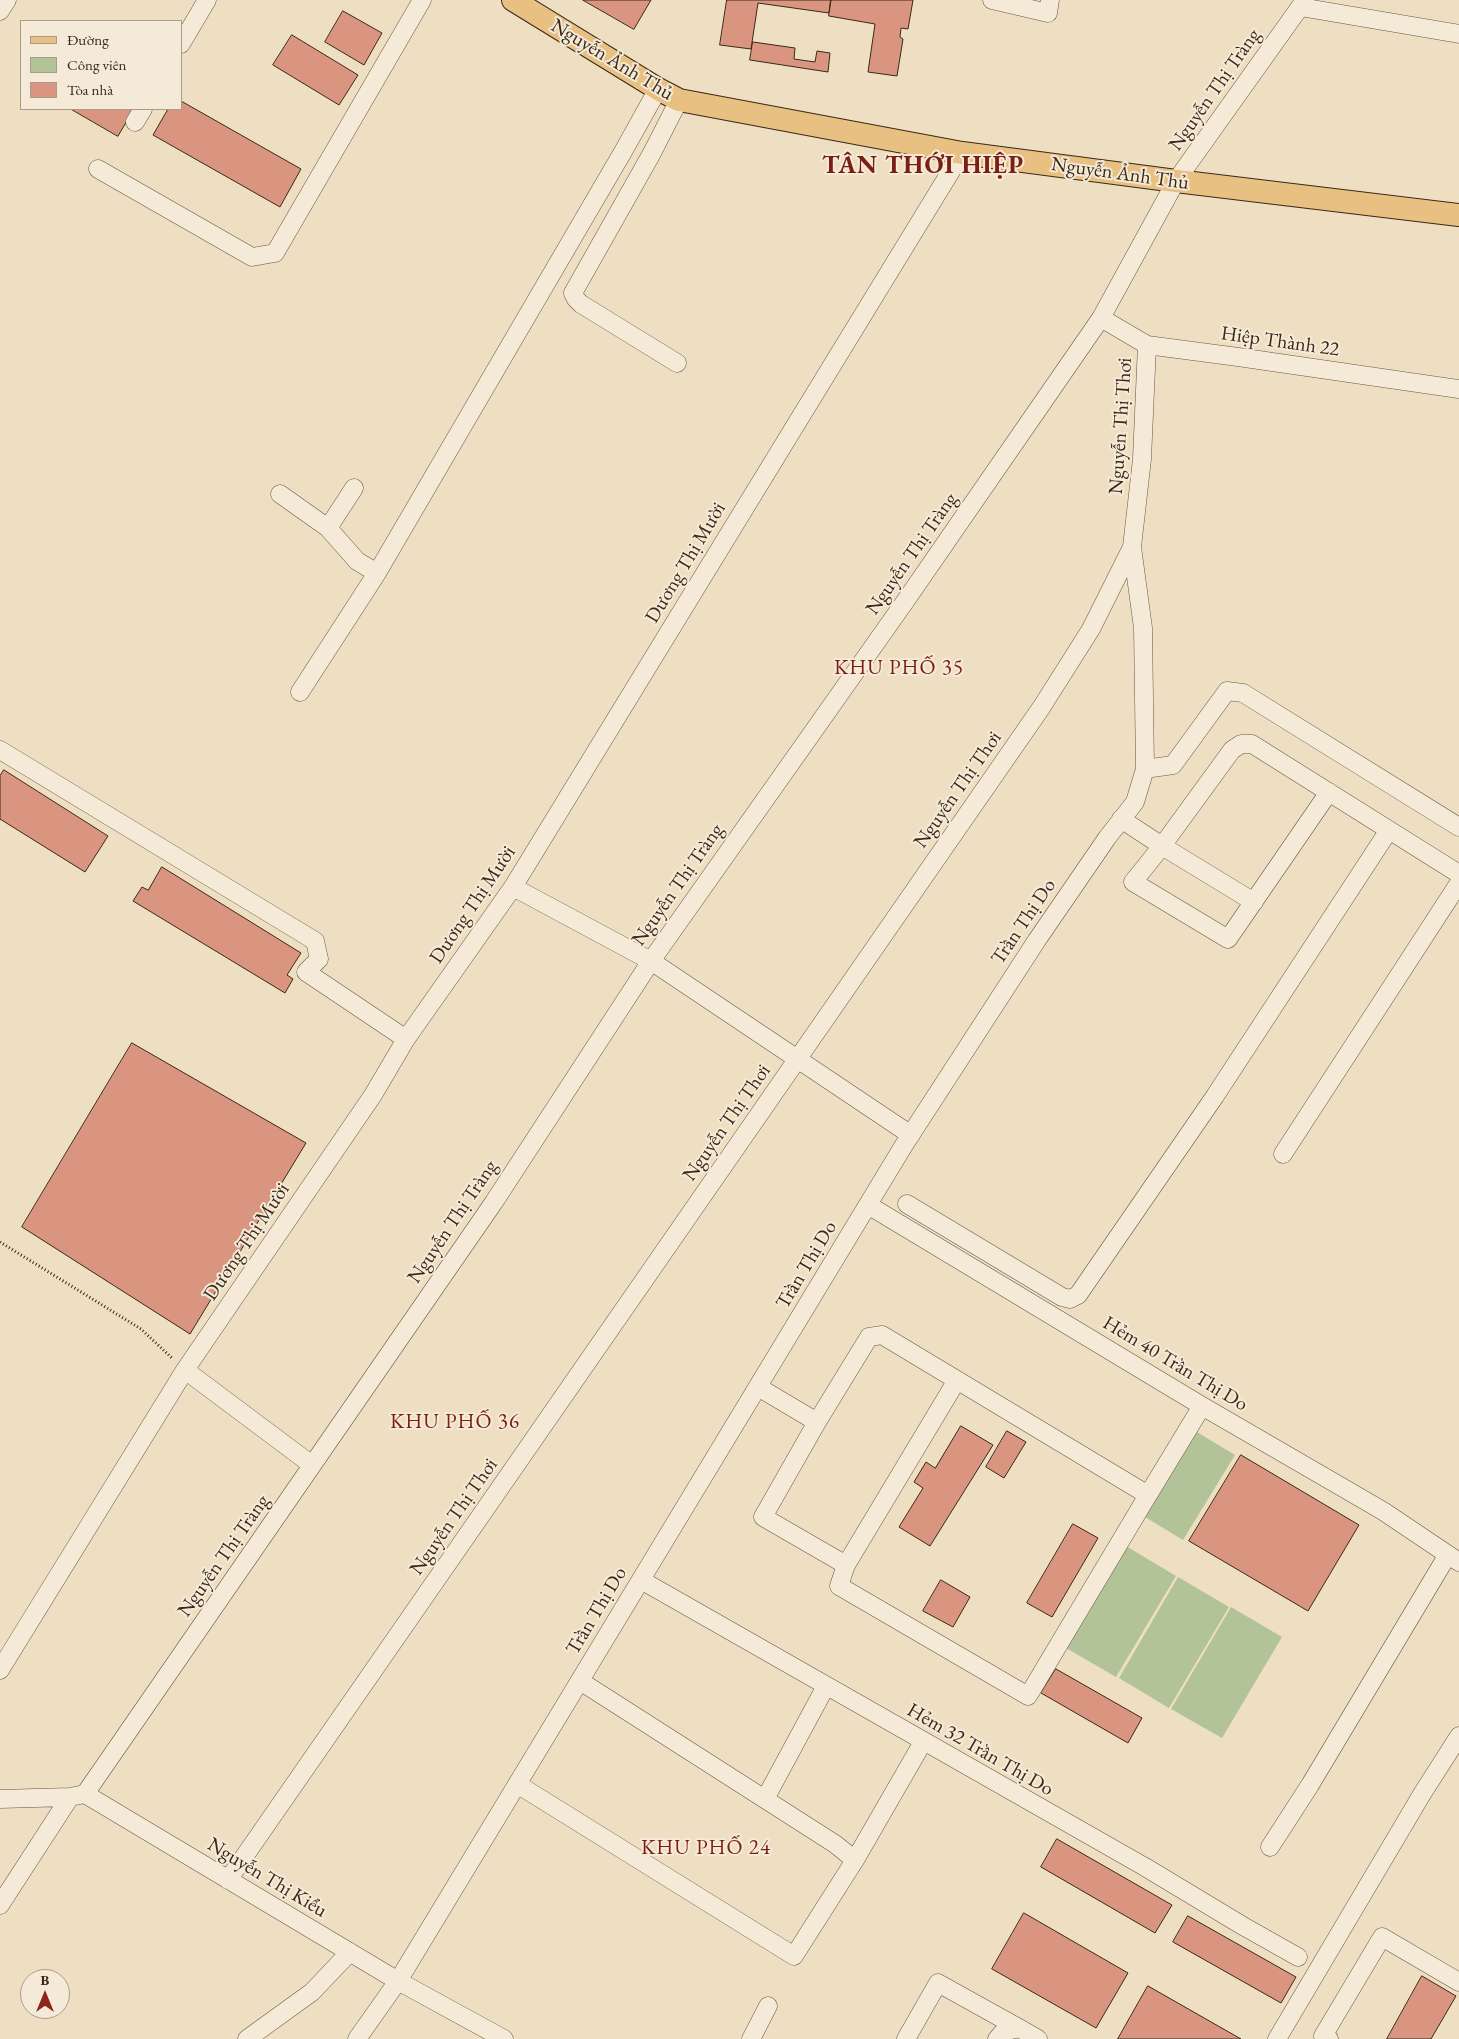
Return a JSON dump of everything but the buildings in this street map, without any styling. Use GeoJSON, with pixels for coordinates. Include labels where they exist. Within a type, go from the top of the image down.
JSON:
{"type":"FeatureCollection","features":[{"type":"Feature","properties":{"kind":"main road","name":"Nguyễn Ảnh Thủ"},"geometry":{"type":"LineString","coordinates":[[513,0],[679,100],[962,153],[1176,182],[1459,215]]}},
{"type":"Feature","properties":{"kind":"street"},"geometry":{"type":"LineString","coordinates":[[0,11],[6,0]]}},
{"type":"Feature","properties":{"kind":"street"},"geometry":{"type":"LineString","coordinates":[[182,42],[207,0]]}},
{"type":"Feature","properties":{"kind":"street"},"geometry":{"type":"LineString","coordinates":[[98,169],[252,257],[275,253],[422,0]]}},
{"type":"Feature","properties":{"kind":"street"},"geometry":{"type":"LineString","coordinates":[[992,0],[1048,13],[1050,0]]}},
{"type":"Feature","properties":{"kind":"street"},"geometry":{"type":"LineString","coordinates":[[1302,4],[1459,34]]}},
{"type":"Feature","properties":{"kind":"street","name":"Nguyễn Thị Tràng"},"geometry":{"type":"LineString","coordinates":[[0,1905],[312,1465],[494,1202],[650,961],[904,603],[1101,318],[1176,182],[1302,4]]}},
{"type":"Feature","properties":{"kind":"street"},"geometry":{"type":"LineString","coordinates":[[300,692],[377,573],[658,89]]}},
{"type":"Feature","properties":{"kind":"street"},"geometry":{"type":"LineString","coordinates":[[677,363],[581,304],[573,293],[652,154],[679,100]]}},
{"type":"Feature","properties":{"kind":"street","name":"Dương Thị Mười"},"geometry":{"type":"LineString","coordinates":[[0,1670],[185,1370],[373,1095],[406,1039],[513,886],[962,153]]}},
{"type":"Feature","properties":{"kind":"street","name":"Hiệp Thành 22"},"geometry":{"type":"LineString","coordinates":[[1101,318],[1147,345],[1459,390]]}},
{"type":"Feature","properties":{"kind":"street","name":"Nguyễn Thị Thơi"},"geometry":{"type":"LineString","coordinates":[[228,1880],[1041,708],[1090,629],[1132,547],[1142,459],[1147,345]]}},
{"type":"Feature","properties":{"kind":"street"},"geometry":{"type":"LineString","coordinates":[[328,528],[354,488]]}},
{"type":"Feature","properties":{"kind":"street"},"geometry":{"type":"LineString","coordinates":[[280,494],[328,528],[358,561],[377,573]]}},
{"type":"Feature","properties":{"kind":"street","name":"Trần Thị Do"},"geometry":{"type":"LineString","coordinates":[[357,2039],[398,1981],[911,1135],[1037,940],[1121,819],[1135,802],[1145,769],[1143,628],[1132,547]]}},
{"type":"Feature","properties":{"kind":"street"},"geometry":{"type":"LineString","coordinates":[[1145,769],[1173,765],[1227,691],[1243,692],[1459,827]]}},
{"type":"Feature","properties":{"kind":"street"},"geometry":{"type":"LineString","coordinates":[[1328,792],[1228,939],[1133,882],[1162,846],[1232,750],[1241,744],[1252,744],[1459,874]]}},
{"type":"Feature","properties":{"kind":"street"},"geometry":{"type":"LineString","coordinates":[[0,750],[314,941],[319,960],[306,972],[406,1039]]}},
{"type":"Feature","properties":{"kind":"street"},"geometry":{"type":"LineString","coordinates":[[1121,819],[1254,902]]}},
{"type":"Feature","properties":{"kind":"street"},"geometry":{"type":"LineString","coordinates":[[907,1204],[1062,1297],[1070,1299],[1078,1295],[1215,1096],[1389,830]]}},
{"type":"Feature","properties":{"kind":"street"},"geometry":{"type":"LineString","coordinates":[[1284,1154],[1459,883]]}},
{"type":"Feature","properties":{"kind":"street"},"geometry":{"type":"LineString","coordinates":[[513,886],[650,961],[911,1135]]}},
{"type":"Feature","properties":{"kind":"street","name":"Hẻm 40 Trần Thị Do"},"geometry":{"type":"LineString","coordinates":[[868,1205],[1202,1406],[1383,1511],[1453,1559]]}},
{"type":"Feature","properties":{"kind":"street"},"geometry":{"type":"LineString","coordinates":[[846,1565],[763,1517],[817,1422],[869,1337],[882,1335],[1148,1495]]}},
{"type":"Feature","properties":{"kind":"street"},"geometry":{"type":"LineString","coordinates":[[185,1370],[312,1465]]}},
{"type":"Feature","properties":{"kind":"street"},"geometry":{"type":"LineString","coordinates":[[957,1380],[846,1565],[840,1586],[1028,1696],[1202,1406]]}},
{"type":"Feature","properties":{"kind":"street"},"geometry":{"type":"LineString","coordinates":[[758,1387],[817,1422]]}},
{"type":"Feature","properties":{"kind":"street"},"geometry":{"type":"LineString","coordinates":[[1270,1847],[1453,1559]]}},
{"type":"Feature","properties":{"kind":"street","name":"Hẻm 32 Trần Thị Do"},"geometry":{"type":"LineString","coordinates":[[641,1580],[1145,1867],[1298,1957]]}},
{"type":"Feature","properties":{"kind":"street"},"geometry":{"type":"LineString","coordinates":[[580,1680],[835,1844],[855,1860]]}},
{"type":"Feature","properties":{"kind":"street"},"geometry":{"type":"LineString","coordinates":[[765,1799],[826,1686]]}},
{"type":"Feature","properties":{"kind":"street"},"geometry":{"type":"LineString","coordinates":[[1277,2039],[1422,1794],[1459,1736]]}},
{"type":"Feature","properties":{"kind":"street"},"geometry":{"type":"LineString","coordinates":[[517,1784],[794,1956],[855,1860],[923,1742]]}},
{"type":"Feature","properties":{"kind":"street"},"geometry":{"type":"LineString","coordinates":[[0,1799],[78,1795]]}},
{"type":"Feature","properties":{"kind":"street","name":"Nguyễn Thị Kiểu"},"geometry":{"type":"LineString","coordinates":[[78,1795],[228,1880],[398,1981],[504,2039]]}},
{"type":"Feature","properties":{"kind":"street"},"geometry":{"type":"LineString","coordinates":[[1329,2039],[1323,2036],[1382,1937],[1459,1982]]}},
{"type":"Feature","properties":{"kind":"street"},"geometry":{"type":"LineString","coordinates":[[248,2039],[312,1992],[350,1952]]}},
{"type":"Feature","properties":{"kind":"street"},"geometry":{"type":"LineString","coordinates":[[906,2039],[938,1983],[1038,2039]]}},
{"type":"Feature","properties":{"kind":"street"},"geometry":{"type":"LineString","coordinates":[[750,2039],[768,2006]]}},
{"type":"Feature","properties":{"kind":"street"},"geometry":{"type":"LineString","coordinates":[[997,2039],[1003,2032],[1019,2028]]}},
{"type":"Feature","properties":{"kind":"path"},"geometry":{"type":"LineString","coordinates":[[0,1242],[141,1329],[185,1370]]}},
{"type":"Feature","properties":{"kind":"green space"},"geometry":{"type":"Polygon","coordinates":[[[1197,1432],[1235,1455],[1183,1540],[1145,1517],[1197,1432]]]}},
{"type":"Feature","properties":{"kind":"green space"},"geometry":{"type":"Polygon","coordinates":[[[1126,1546],[1176,1576],[1116,1677],[1066,1648],[1126,1546]]]}},
{"type":"Feature","properties":{"kind":"green space"},"geometry":{"type":"Polygon","coordinates":[[[1178,1577],[1229,1607],[1169,1708],[1119,1678],[1178,1577]]]}},
{"type":"Feature","properties":{"kind":"green space"},"geometry":{"type":"Polygon","coordinates":[[[1231,1607],[1282,1637],[1222,1738],[1171,1709],[1231,1607]]]}},
{"type":"Feature","properties":{"kind":"district","name":"TÂN THỚI HIỆP"},"geometry":{"type":"Point","coordinates":[923,166]}},
{"type":"Feature","properties":{"kind":"district","name":"KHU PHỐ 35"},"geometry":{"type":"Point","coordinates":[899,668]}},
{"type":"Feature","properties":{"kind":"district","name":"KHU PHỐ 36"},"geometry":{"type":"Point","coordinates":[455,1422]}},
{"type":"Feature","properties":{"kind":"district","name":"KHU PHỐ 24"},"geometry":{"type":"Point","coordinates":[706,1848]}}]}
